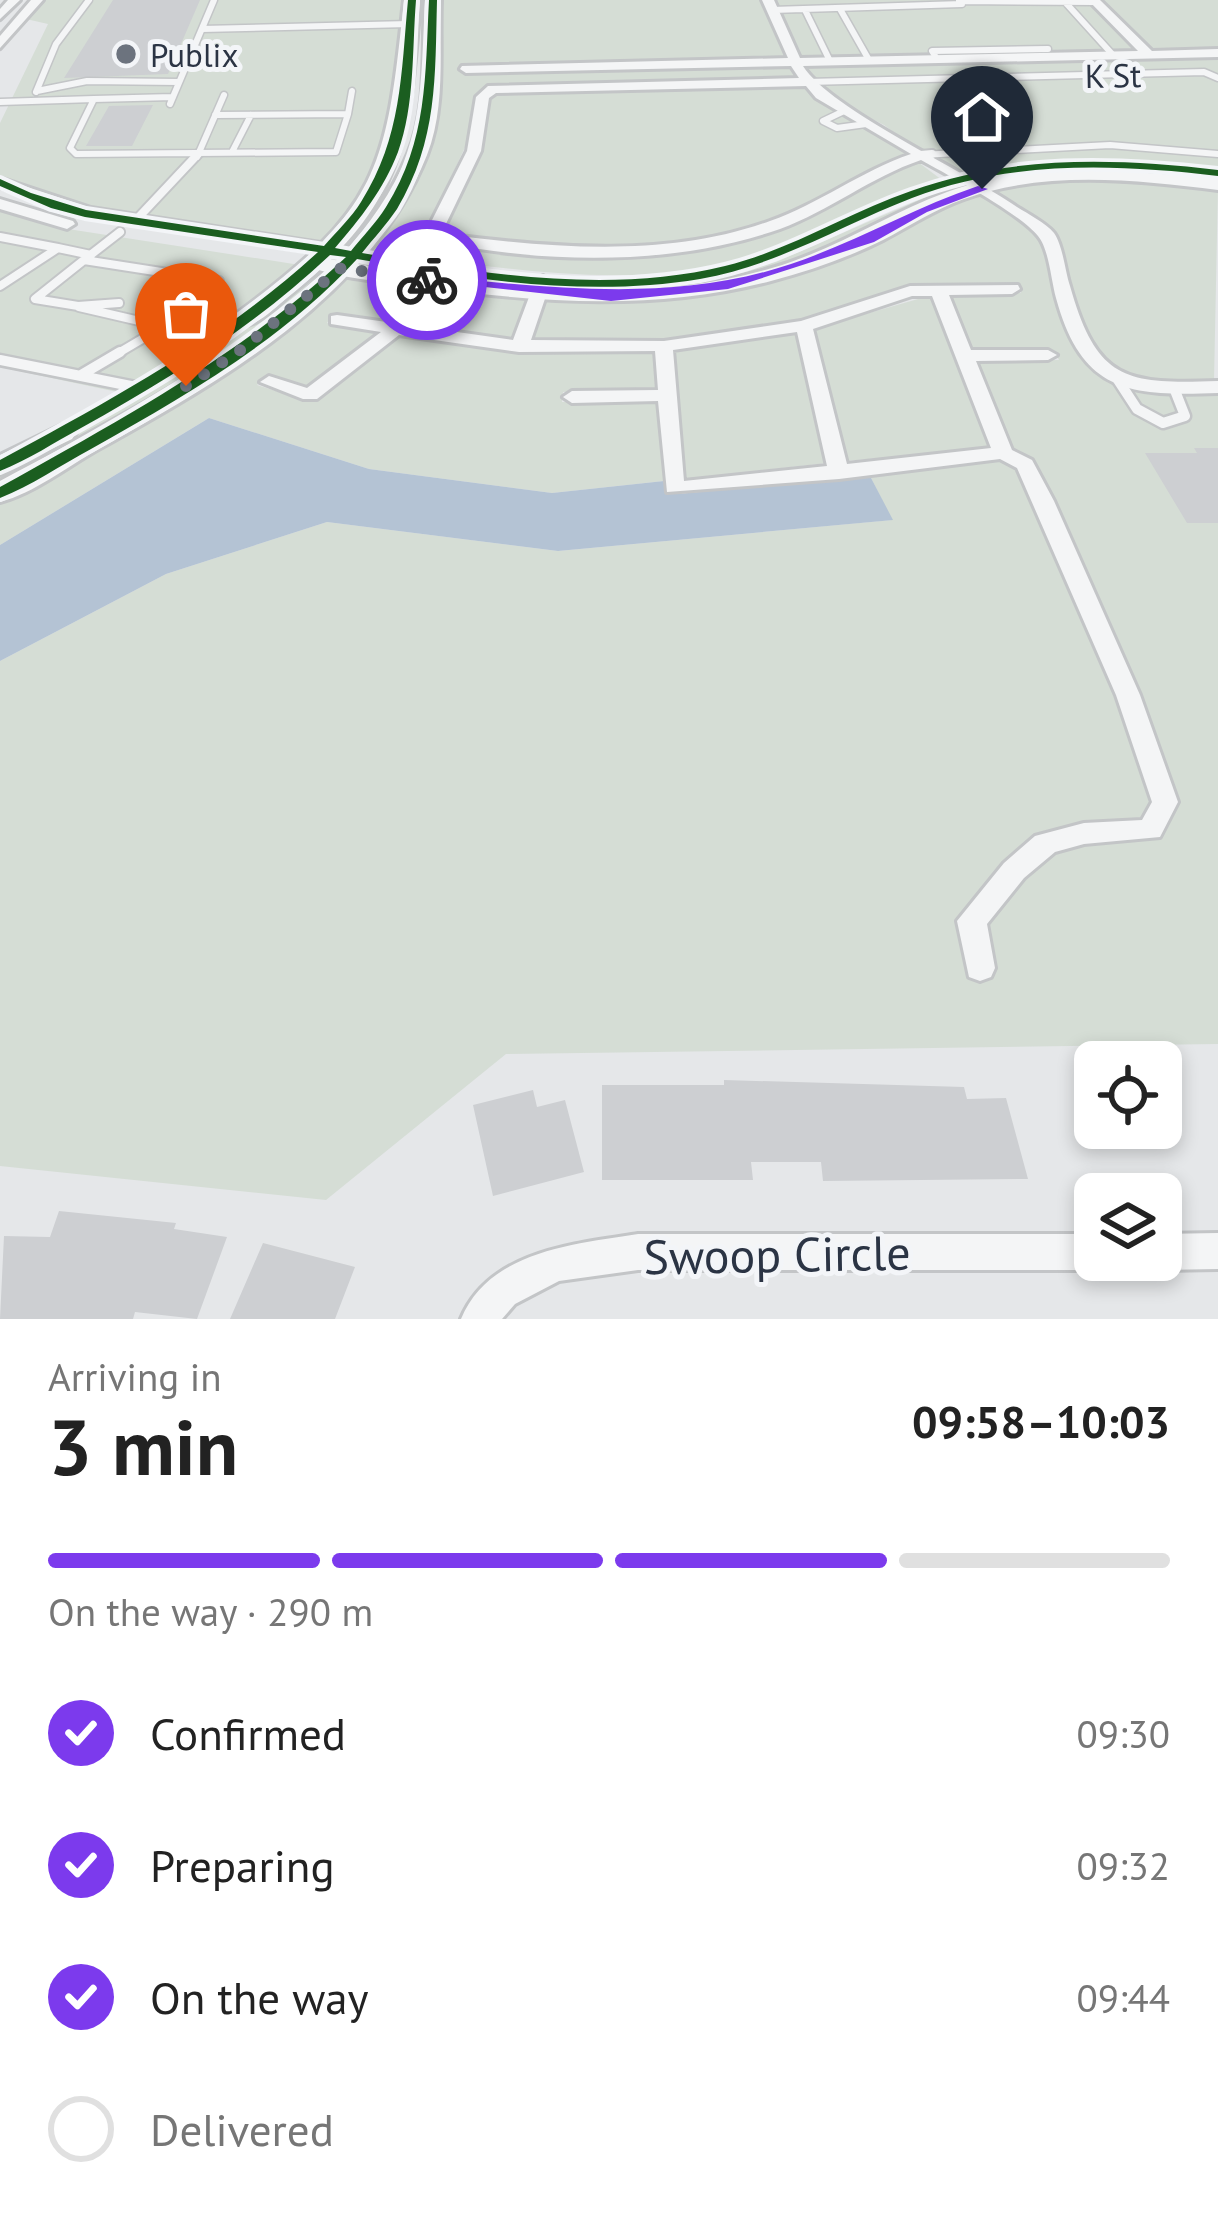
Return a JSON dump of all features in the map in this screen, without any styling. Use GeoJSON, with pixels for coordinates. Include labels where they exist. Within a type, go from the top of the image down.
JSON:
{"type":"FeatureCollection","features":[{"type":"Feature","properties":{"kind":"main road"},"geometry":{"type":"LineString","coordinates":[[0,466],[142,388],[334,258],[393,153],[410,24],[424,4]]}},
{"type":"Feature","properties":{"kind":"main road"},"geometry":{"type":"LineString","coordinates":[[0,493],[238,352],[408,180],[420,149],[428,99],[424,4]]}},
{"type":"Feature","properties":{"kind":"main road"},"geometry":{"type":"LineString","coordinates":[[410,24],[422,34],[418,87],[428,99]]}},
{"type":"Feature","properties":{"kind":"street"},"geometry":{"type":"LineString","coordinates":[[0,16],[14,0]]}},
{"type":"Feature","properties":{"kind":"street"},"geometry":{"type":"LineString","coordinates":[[0,44],[37,0]]}},
{"type":"Feature","properties":{"kind":"street"},"geometry":{"type":"LineString","coordinates":[[1095,1],[1148,54]]}},
{"type":"Feature","properties":{"kind":"street"},"geometry":{"type":"LineString","coordinates":[[770,5],[807,82],[844,111],[973,184],[1047,235],[1069,314],[1098,366],[1118,380],[1174,388],[1218,387]]}},
{"type":"Feature","properties":{"kind":"street"},"geometry":{"type":"LineString","coordinates":[[466,69],[1218,52]]}},
{"type":"Feature","properties":{"kind":"street"},"geometry":{"type":"LineString","coordinates":[[807,82],[493,89],[483,97],[474,151],[436,228],[445,239],[568,254],[681,248],[774,225],[920,155]]}},
{"type":"Feature","properties":{"kind":"street"},"geometry":{"type":"LineString","coordinates":[[0,204],[120,232],[541,287],[636,284],[772,258],[911,194],[1075,165],[1152,164],[1218,173]]}},
{"type":"Feature","properties":{"kind":"street"},"geometry":{"type":"LineString","coordinates":[[973,184],[1112,175],[1218,184]]}},
{"type":"Feature","properties":{"kind":"street"},"geometry":{"type":"LineString","coordinates":[[0,182],[49,203],[334,258]]}},
{"type":"Feature","properties":{"kind":"street"},"geometry":{"type":"LineString","coordinates":[[120,232],[136,220]]}},
{"type":"Feature","properties":{"kind":"street"},"geometry":{"type":"LineString","coordinates":[[519,347],[541,287]]}},
{"type":"Feature","properties":{"kind":"street"},"geometry":{"type":"LineString","coordinates":[[338,320],[519,347],[664,346],[804,326],[910,292],[1012,289]]}},
{"type":"Feature","properties":{"kind":"street"},"geometry":{"type":"LineString","coordinates":[[938,290],[1003,453]]}},
{"type":"Feature","properties":{"kind":"street"},"geometry":{"type":"LineString","coordinates":[[804,326],[839,473]]}},
{"type":"Feature","properties":{"kind":"street"},"geometry":{"type":"LineString","coordinates":[[269,382],[310,395],[396,329]]}},
{"type":"Feature","properties":{"kind":"street"},"geometry":{"type":"LineString","coordinates":[[664,346],[674,488],[1003,453],[1024,464],[1044,501],[1128,695],[1166,802],[1150,830],[1049,837],[1029,852],[973,921],[980,968]]}},
{"type":"Feature","properties":{"kind":"street"},"geometry":{"type":"LineString","coordinates":[[965,356],[1048,355]]}},
{"type":"Feature","properties":{"kind":"street"},"geometry":{"type":"LineString","coordinates":[[572,397],[668,395]]}},
{"type":"Feature","properties":{"kind":"street","name":"Swoop Circle"},"geometry":{"type":"LineString","coordinates":[[478,1319],[502,1291],[556,1264],[638,1252],[1074,1252]]}},
{"type":"Feature","properties":{"kind":"street"},"geometry":{"type":"LineString","coordinates":[[1182,1252],[1218,1252]]}},
{"type":"Feature","properties":{"kind":"lane"},"geometry":{"type":"LineString","coordinates":[[35,95],[56,44],[89,0]]}},
{"type":"Feature","properties":{"kind":"lane"},"geometry":{"type":"LineString","coordinates":[[35,95],[172,100],[214,0]]}},
{"type":"Feature","properties":{"kind":"lane"},"geometry":{"type":"LineString","coordinates":[[770,5],[840,10],[903,3],[1095,1]]}},
{"type":"Feature","properties":{"kind":"lane"},"geometry":{"type":"LineString","coordinates":[[1065,2],[1113,55]]}},
{"type":"Feature","properties":{"kind":"lane"},"geometry":{"type":"LineString","coordinates":[[805,10],[830,61]]}},
{"type":"Feature","properties":{"kind":"lane"},"geometry":{"type":"LineString","coordinates":[[840,10],[869,60]]}},
{"type":"Feature","properties":{"kind":"lane"},"geometry":{"type":"LineString","coordinates":[[349,35],[353,16]]}},
{"type":"Feature","properties":{"kind":"lane"},"geometry":{"type":"LineString","coordinates":[[202,29],[410,24]]}},
{"type":"Feature","properties":{"kind":"lane"},"geometry":{"type":"LineString","coordinates":[[937,58],[932,51],[1048,50]]}},
{"type":"Feature","properties":{"kind":"lane","name":"K St"},"geometry":{"type":"LineString","coordinates":[[807,82],[1204,72],[1218,78]]}},
{"type":"Feature","properties":{"kind":"lane"},"geometry":{"type":"LineString","coordinates":[[0,102],[88,81],[179,82]]}},
{"type":"Feature","properties":{"kind":"lane"},"geometry":{"type":"LineString","coordinates":[[94,99],[70,148],[76,154],[336,152],[352,91]]}},
{"type":"Feature","properties":{"kind":"lane"},"geometry":{"type":"LineString","coordinates":[[136,220],[199,152],[224,95]]}},
{"type":"Feature","properties":{"kind":"lane"},"geometry":{"type":"LineString","coordinates":[[844,111],[823,122],[837,128],[866,124]]}},
{"type":"Feature","properties":{"kind":"lane"},"geometry":{"type":"LineString","coordinates":[[215,115],[348,114]]}},
{"type":"Feature","properties":{"kind":"lane"},"geometry":{"type":"LineString","coordinates":[[232,152],[251,115]]}},
{"type":"Feature","properties":{"kind":"lane"},"geometry":{"type":"LineString","coordinates":[[920,155],[1059,145],[1218,154]]}},
{"type":"Feature","properties":{"kind":"lane"},"geometry":{"type":"LineString","coordinates":[[115,307],[82,309],[35,299],[120,232]]}},
{"type":"Feature","properties":{"kind":"lane"},"geometry":{"type":"LineString","coordinates":[[0,237],[219,281],[81,375]]}},
{"type":"Feature","properties":{"kind":"lane"},"geometry":{"type":"LineString","coordinates":[[0,286],[58,248]]}},
{"type":"Feature","properties":{"kind":"lane"},"geometry":{"type":"LineString","coordinates":[[82,309],[93,320],[133,327],[168,320]]}},
{"type":"Feature","properties":{"kind":"lane"},"geometry":{"type":"LineString","coordinates":[[138,310],[168,320]]}},
{"type":"Feature","properties":{"kind":"lane"},"geometry":{"type":"LineString","coordinates":[[0,360],[142,388]]}},
{"type":"Feature","properties":{"kind":"lane"},"geometry":{"type":"LineString","coordinates":[[1118,380],[1135,412],[1156,422],[1186,416],[1174,388]]}},
{"type":"Feature","properties":{"kind":"shaded area"},"geometry":{"type":"Polygon","coordinates":[[[42,0],[406,0],[386,153],[349,215],[323,244],[157,222],[34,192],[0,176],[0,123],[48,24],[26,19],[42,0]]]}},
{"type":"Feature","properties":{"kind":"shaded area"},"geometry":{"type":"Polygon","coordinates":[[[439,0],[762,0],[788,59],[461,66],[460,71],[790,64],[800,80],[493,87],[428,227],[443,243],[566,258],[685,252],[780,228],[918,162],[942,180],[788,247],[714,267],[664,273],[565,274],[365,251],[390,219],[419,161],[432,105],[439,0]]]}},
{"type":"Feature","properties":{"kind":"shaded area"},"geometry":{"type":"Polygon","coordinates":[[[773,0],[1088,0],[1140,52],[800,59],[773,0]]]}},
{"type":"Feature","properties":{"kind":"shaded area"},"geometry":{"type":"Polygon","coordinates":[[[1099,0],[1218,0],[1218,50],[1152,52],[1099,0]]]}},
{"type":"Feature","properties":{"kind":"shaded area"},"geometry":{"type":"Polygon","coordinates":[[[1218,55],[1218,170],[1086,163],[954,177],[884,125],[824,95],[802,64],[1218,55]]]}},
{"type":"Feature","properties":{"kind":"shaded area"},"geometry":{"type":"Polygon","coordinates":[[[803,86],[910,156],[769,222],[691,242],[612,248],[531,245],[451,236],[444,227],[481,152],[489,97],[497,92],[803,86]]]}},
{"type":"Feature","properties":{"kind":"shaded area"},"geometry":{"type":"Polygon","coordinates":[[[1114,178],[1218,187],[1214,381],[1141,378],[1107,362],[1082,325],[1058,241],[1033,216],[993,191],[1038,182],[1114,178]]]}},
{"type":"Feature","properties":{"kind":"shaded area"},"geometry":{"type":"Polygon","coordinates":[[[953,185],[965,188],[813,252],[714,279],[646,287],[776,262],[953,185]]]}},
{"type":"Feature","properties":{"kind":"shaded area"},"geometry":{"type":"Polygon","coordinates":[[[980,193],[1041,238],[1060,311],[1085,360],[1121,384],[1142,390],[1218,392],[1218,1044],[1074,1041],[1074,1046],[506,1054],[326,1200],[0,1166],[0,661],[166,574],[327,522],[558,551],[892,520],[870,476],[1006,460],[976,361],[1059,360],[1054,350],[971,351],[948,294],[1021,293],[1018,284],[908,287],[800,321],[663,341],[530,342],[545,298],[613,301],[732,289],[980,193]]]}},
{"type":"Feature","properties":{"kind":"shaded area"},"geometry":{"type":"Polygon","coordinates":[[[0,210],[68,229],[300,265],[201,344],[122,393],[0,367],[0,210]]]}},
{"type":"Feature","properties":{"kind":"shaded area"},"geometry":{"type":"Polygon","coordinates":[[[315,268],[330,270],[232,350],[0,486],[0,473],[214,349],[315,268]]]}},
{"type":"Feature","properties":{"kind":"shaded area"},"geometry":{"type":"Polygon","coordinates":[[[344,273],[529,297],[512,341],[333,314],[327,323],[382,332],[309,388],[267,375],[257,385],[304,400],[317,398],[398,335],[525,353],[656,352],[658,390],[563,392],[562,402],[659,401],[664,481],[552,493],[369,469],[209,418],[0,545],[0,500],[162,409],[344,273]]]}},
{"type":"Feature","properties":{"kind":"shaded area"},"geometry":{"type":"Polygon","coordinates":[[[932,295],[991,448],[846,461],[813,329],[932,295]]]}},
{"type":"Feature","properties":{"kind":"shaded area"},"geometry":{"type":"Polygon","coordinates":[[[796,333],[827,463],[684,479],[673,351],[796,333]]]}},
{"type":"Feature","properties":{"kind":"water"},"geometry":{"type":"Polygon","coordinates":[[[209,418],[369,469],[552,493],[664,481],[665,488],[677,494],[870,476],[893,520],[558,551],[327,522],[166,574],[0,661],[0,545],[209,418]]]}},
{"type":"Feature","properties":{"kind":"building"},"geometry":{"type":"Polygon","coordinates":[[[113,0],[200,0],[168,74],[64,78],[113,0]]]}},
{"type":"Feature","properties":{"kind":"building"},"geometry":{"type":"Polygon","coordinates":[[[153,105],[132,146],[86,146],[109,106],[153,105]]]}},
{"type":"Feature","properties":{"kind":"building"},"geometry":{"type":"Polygon","coordinates":[[[1194,448],[1218,448],[1218,523],[1187,523],[1145,453],[1197,453],[1194,448]]]}},
{"type":"Feature","properties":{"kind":"building"},"geometry":{"type":"Polygon","coordinates":[[[724,1080],[964,1087],[967,1099],[1006,1098],[1028,1179],[823,1181],[821,1162],[751,1162],[753,1180],[602,1180],[602,1085],[724,1085],[724,1080]]]}},
{"type":"Feature","properties":{"kind":"building"},"geometry":{"type":"Polygon","coordinates":[[[533,1090],[537,1107],[565,1100],[584,1172],[493,1196],[473,1105],[533,1090]]]}},
{"type":"Feature","properties":{"kind":"building"},"geometry":{"type":"Polygon","coordinates":[[[59,1211],[176,1223],[174,1229],[227,1237],[197,1319],[135,1312],[133,1319],[0,1319],[4,1236],[50,1237],[59,1211]]]}},
{"type":"Feature","properties":{"kind":"building"},"geometry":{"type":"Polygon","coordinates":[[[263,1243],[355,1267],[335,1319],[230,1319],[263,1243]]]}},
{"type":"Feature","properties":{"kind":"cycle path"},"geometry":{"type":"LineString","coordinates":[[0,466],[106,409],[222,337],[277,297],[325,253],[364,206],[391,156],[404,99],[412,0]]}},
{"type":"Feature","properties":{"kind":"cycle path"},"geometry":{"type":"LineString","coordinates":[[0,493],[177,393],[239,352],[298,308],[349,261],[391,209],[418,154],[429,98],[433,0]]}},
{"type":"Feature","properties":{"kind":"cycle path"},"geometry":{"type":"LineString","coordinates":[[0,182],[55,205],[116,219],[469,274],[585,283],[643,282],[729,269],[912,194],[986,173],[1103,164],[1218,173]]}},
{"type":"Feature","properties":{"kind":"way so far"},"geometry":{"type":"LineString","coordinates":[[186,386],[238,352],[341,268],[427,280]]}},
{"type":"Feature","properties":{"kind":"place","name":"Publix"},"geometry":{"type":"Point","coordinates":[126,54]}},
{"type":"Feature","properties":{"kind":"route"},"geometry":{"type":"LineString","coordinates":[[427,280],[510,292],[611,297],[728,285],[793,268],[869,239],[922,209],[982,189]]}}]}
